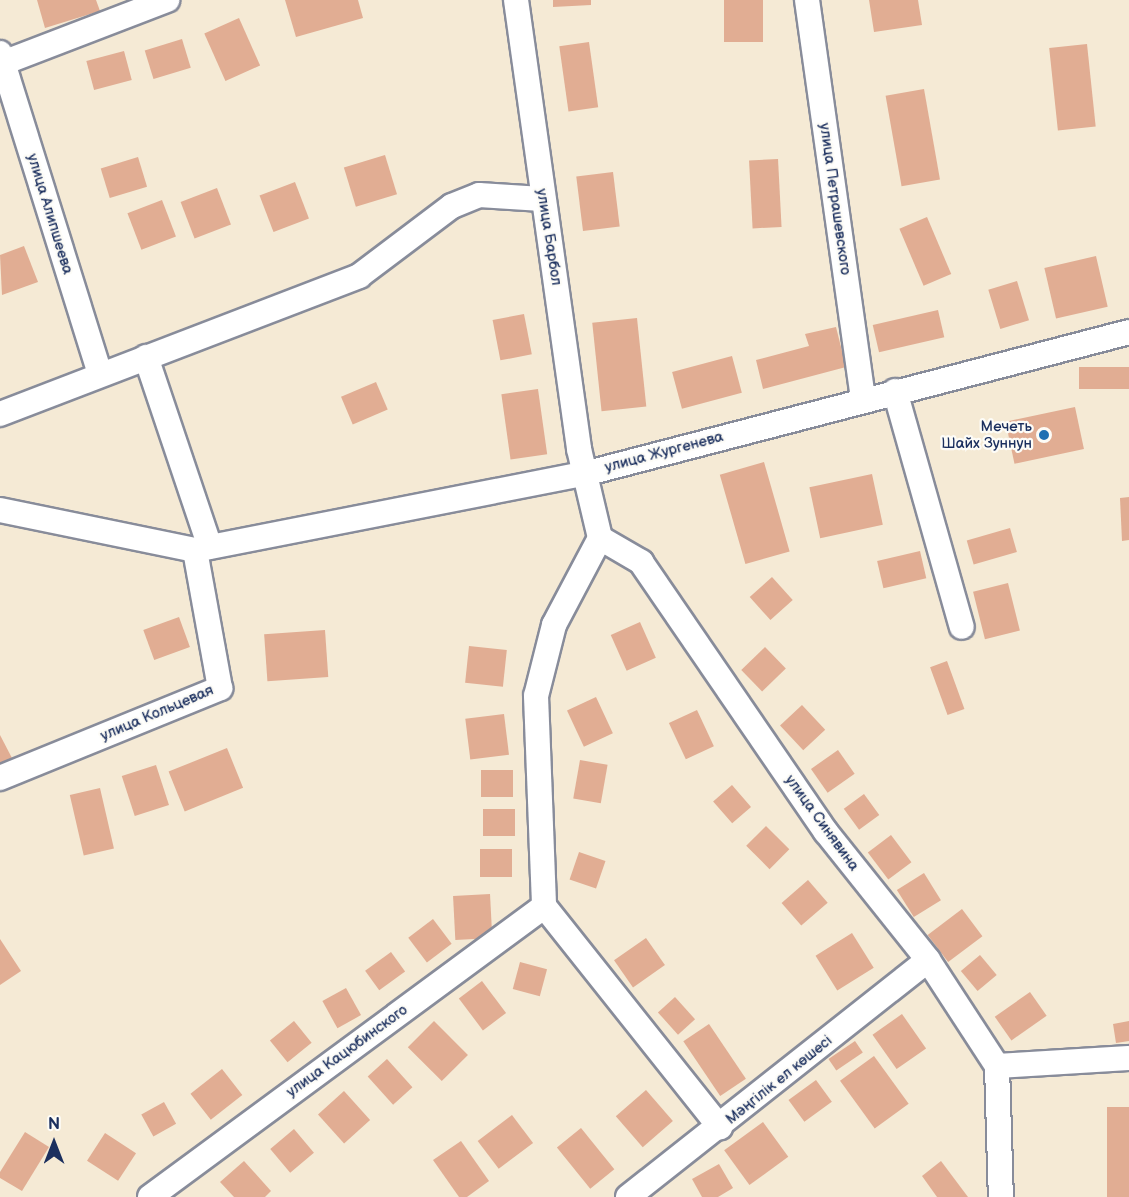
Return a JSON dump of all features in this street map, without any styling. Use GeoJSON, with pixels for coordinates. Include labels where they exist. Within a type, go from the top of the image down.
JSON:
{"type":"FeatureCollection","features":[{"type":"Feature","properties":{"kind":"street"},"geometry":{"type":"LineString","coordinates":[[1,58],[167,0]]}},
{"type":"Feature","properties":{"kind":"street","name":"улица Барбол"},"geometry":{"type":"LineString","coordinates":[[516,0],[542,199],[584,474]]}},
{"type":"Feature","properties":{"kind":"street","name":"улица Петрашевского"},"geometry":{"type":"LineString","coordinates":[[807,0],[863,398]]}},
{"type":"Feature","properties":{"kind":"street","name":"улица Алипшеева"},"geometry":{"type":"LineString","coordinates":[[1,58],[100,374]]}},
{"type":"Feature","properties":{"kind":"street"},"geometry":{"type":"LineString","coordinates":[[0,414],[359,276],[452,206],[478,195],[542,199]]}},
{"type":"Feature","properties":{"kind":"street","name":"улица Жургенева"},"geometry":{"type":"LineString","coordinates":[[202,548],[584,474],[863,398],[1129,332]]}},
{"type":"Feature","properties":{"kind":"street"},"geometry":{"type":"LineString","coordinates":[[0,510],[202,548],[146,357]]}},
{"type":"Feature","properties":{"kind":"street"},"geometry":{"type":"LineString","coordinates":[[895,391],[962,627]]}},
{"type":"Feature","properties":{"kind":"street"},"geometry":{"type":"LineString","coordinates":[[584,474],[600,538],[554,625],[536,696],[544,906],[720,1127]]}},
{"type":"Feature","properties":{"kind":"street","name":"улица Синявина"},"geometry":{"type":"LineString","coordinates":[[600,538],[641,562],[826,832],[928,960],[997,1066]]}},
{"type":"Feature","properties":{"kind":"street","name":"улица Кольцевая"},"geometry":{"type":"LineString","coordinates":[[0,778],[220,688],[202,548]]}},
{"type":"Feature","properties":{"kind":"street","name":"улица Кацюбинского"},"geometry":{"type":"LineString","coordinates":[[150,1197],[544,906]]}},
{"type":"Feature","properties":{"kind":"street","name":"Мәңгілік ел көшесі"},"geometry":{"type":"LineString","coordinates":[[628,1197],[720,1127],[928,960]]}},
{"type":"Feature","properties":{"kind":"street"},"geometry":{"type":"LineString","coordinates":[[1001,1197],[997,1066],[1129,1058]]}},
{"type":"Feature","properties":{"kind":"building"},"geometry":{"type":"Polygon","coordinates":[[[37,0],[96,0],[100,11],[45,28],[37,0]]]}},
{"type":"Feature","properties":{"kind":"building"},"geometry":{"type":"Polygon","coordinates":[[[285,0],[358,0],[363,18],[296,37],[285,0]]]}},
{"type":"Feature","properties":{"kind":"building"},"geometry":{"type":"Polygon","coordinates":[[[553,0],[591,0],[591,5],[553,7],[553,0]]]}},
{"type":"Feature","properties":{"kind":"building"},"geometry":{"type":"Polygon","coordinates":[[[724,0],[763,0],[763,42],[724,42],[724,0]]]}},
{"type":"Feature","properties":{"kind":"building"},"geometry":{"type":"Polygon","coordinates":[[[869,0],[918,0],[922,25],[874,32],[869,0]]]}},
{"type":"Feature","properties":{"kind":"building"},"geometry":{"type":"Polygon","coordinates":[[[239,18],[260,66],[225,81],[204,33],[239,18]]]}},
{"type":"Feature","properties":{"kind":"building"},"geometry":{"type":"Polygon","coordinates":[[[182,39],[191,68],[153,79],[145,50],[182,39]]]}},
{"type":"Feature","properties":{"kind":"building"},"geometry":{"type":"Polygon","coordinates":[[[589,42],[598,107],[568,112],[559,46],[589,42]]]}},
{"type":"Feature","properties":{"kind":"building"},"geometry":{"type":"Polygon","coordinates":[[[1087,44],[1096,127],[1058,131],[1049,48],[1087,44]]]}},
{"type":"Feature","properties":{"kind":"building"},"geometry":{"type":"Polygon","coordinates":[[[124,51],[132,80],[94,90],[86,61],[124,51]]]}},
{"type":"Feature","properties":{"kind":"building"},"geometry":{"type":"Polygon","coordinates":[[[924,89],[940,180],[902,186],[886,96],[924,89]]]}},
{"type":"Feature","properties":{"kind":"building"},"geometry":{"type":"Polygon","coordinates":[[[385,155],[397,194],[356,207],[344,168],[385,155]]]}},
{"type":"Feature","properties":{"kind":"building"},"geometry":{"type":"Polygon","coordinates":[[[138,157],[147,187],[110,198],[101,168],[138,157]]]}},
{"type":"Feature","properties":{"kind":"building"},"geometry":{"type":"Polygon","coordinates":[[[778,159],[782,227],[753,228],[749,161],[778,159]]]}},
{"type":"Feature","properties":{"kind":"building"},"geometry":{"type":"Polygon","coordinates":[[[613,172],[620,227],[583,231],[576,177],[613,172]]]}},
{"type":"Feature","properties":{"kind":"building"},"geometry":{"type":"Polygon","coordinates":[[[295,182],[309,218],[274,232],[260,196],[295,182]]]}},
{"type":"Feature","properties":{"kind":"building"},"geometry":{"type":"Polygon","coordinates":[[[217,188],[231,224],[195,238],[181,202],[217,188]]]}},
{"type":"Feature","properties":{"kind":"building"},"geometry":{"type":"Polygon","coordinates":[[[162,200],[176,236],[141,250],[127,213],[162,200]]]}},
{"type":"Feature","properties":{"kind":"building"},"geometry":{"type":"Polygon","coordinates":[[[927,217],[951,274],[924,286],[899,229],[927,217]]]}},
{"type":"Feature","properties":{"kind":"building"},"geometry":{"type":"Polygon","coordinates":[[[24,246],[38,282],[2,295],[0,255],[24,246]]]}},
{"type":"Feature","properties":{"kind":"building"},"geometry":{"type":"Polygon","coordinates":[[[1096,256],[1108,307],[1056,319],[1044,268],[1096,256]]]}},
{"type":"Feature","properties":{"kind":"building"},"geometry":{"type":"Polygon","coordinates":[[[1017,281],[1029,320],[1000,329],[988,290],[1017,281]]]}},
{"type":"Feature","properties":{"kind":"building"},"geometry":{"type":"Polygon","coordinates":[[[938,310],[944,337],[879,352],[873,325],[938,310]]]}},
{"type":"Feature","properties":{"kind":"building"},"geometry":{"type":"Polygon","coordinates":[[[524,314],[532,354],[500,360],[493,320],[524,314]]]}},
{"type":"Feature","properties":{"kind":"building"},"geometry":{"type":"Polygon","coordinates":[[[637,318],[646,407],[602,411],[592,323],[637,318]]]}},
{"type":"Feature","properties":{"kind":"building"},"geometry":{"type":"Polygon","coordinates":[[[836,327],[846,367],[763,389],[756,360],[809,346],[805,334],[836,327]]]}},
{"type":"Feature","properties":{"kind":"building"},"geometry":{"type":"Polygon","coordinates":[[[732,356],[742,393],[682,409],[672,372],[732,356]]]}},
{"type":"Feature","properties":{"kind":"building"},"geometry":{"type":"Polygon","coordinates":[[[1079,367],[1129,367],[1129,389],[1079,389],[1079,367]]]}},
{"type":"Feature","properties":{"kind":"building"},"geometry":{"type":"Polygon","coordinates":[[[376,382],[388,410],[353,424],[341,397],[376,382]]]}},
{"type":"Feature","properties":{"kind":"building"},"geometry":{"type":"Polygon","coordinates":[[[538,389],[547,454],[511,460],[501,394],[538,389]]]}},
{"type":"Feature","properties":{"kind":"building","name":"Мечеть Шайх Зуннун"},"geometry":{"type":"Polygon","coordinates":[[[1075,407],[1084,449],[1014,464],[1006,422],[1075,407]]]}},
{"type":"Feature","properties":{"kind":"building"},"geometry":{"type":"Polygon","coordinates":[[[764,462],[790,551],[745,564],[720,475],[764,462]]]}},
{"type":"Feature","properties":{"kind":"building"},"geometry":{"type":"Polygon","coordinates":[[[872,474],[883,525],[820,538],[809,487],[872,474]]]}},
{"type":"Feature","properties":{"kind":"building"},"geometry":{"type":"Polygon","coordinates":[[[1129,497],[1129,540],[1122,541],[1120,498],[1129,497]]]}},
{"type":"Feature","properties":{"kind":"building"},"geometry":{"type":"Polygon","coordinates":[[[1010,528],[1017,552],[974,564],[967,540],[1010,528]]]}},
{"type":"Feature","properties":{"kind":"building"},"geometry":{"type":"Polygon","coordinates":[[[920,551],[926,578],[883,588],[877,561],[920,551]]]}},
{"type":"Feature","properties":{"kind":"building"},"geometry":{"type":"Polygon","coordinates":[[[772,577],[793,600],[770,620],[750,597],[772,577]]]}},
{"type":"Feature","properties":{"kind":"building"},"geometry":{"type":"Polygon","coordinates":[[[1008,583],[1020,631],[985,639],[973,592],[1008,583]]]}},
{"type":"Feature","properties":{"kind":"building"},"geometry":{"type":"Polygon","coordinates":[[[179,617],[190,647],[154,660],[143,630],[179,617]]]}},
{"type":"Feature","properties":{"kind":"building"},"geometry":{"type":"Polygon","coordinates":[[[640,622],[656,658],[627,671],[611,635],[640,622]]]}},
{"type":"Feature","properties":{"kind":"building"},"geometry":{"type":"Polygon","coordinates":[[[325,630],[328,677],[267,681],[264,634],[325,630]]]}},
{"type":"Feature","properties":{"kind":"building"},"geometry":{"type":"Polygon","coordinates":[[[469,646],[507,650],[503,687],[465,683],[469,646]]]}},
{"type":"Feature","properties":{"kind":"building"},"geometry":{"type":"Polygon","coordinates":[[[765,647],[786,669],[762,692],[741,670],[765,647]]]}},
{"type":"Feature","properties":{"kind":"building"},"geometry":{"type":"Polygon","coordinates":[[[947,661],[964,709],[948,715],[930,667],[947,661]]]}},
{"type":"Feature","properties":{"kind":"building"},"geometry":{"type":"Polygon","coordinates":[[[596,697],[613,733],[584,747],[567,711],[596,697]]]}},
{"type":"Feature","properties":{"kind":"building"},"geometry":{"type":"Polygon","coordinates":[[[802,705],[825,730],[803,750],[780,725],[802,705]]]}},
{"type":"Feature","properties":{"kind":"building"},"geometry":{"type":"Polygon","coordinates":[[[697,710],[714,746],[686,759],[669,723],[697,710]]]}},
{"type":"Feature","properties":{"kind":"building"},"geometry":{"type":"Polygon","coordinates":[[[504,714],[509,755],[470,759],[465,719],[504,714]]]}},
{"type":"Feature","properties":{"kind":"building"},"geometry":{"type":"Polygon","coordinates":[[[0,735],[13,760],[0,767],[0,735]]]}},
{"type":"Feature","properties":{"kind":"building"},"geometry":{"type":"Polygon","coordinates":[[[227,748],[243,788],[185,811],[169,772],[227,748]]]}},
{"type":"Feature","properties":{"kind":"building"},"geometry":{"type":"Polygon","coordinates":[[[838,750],[855,774],[828,793],[811,769],[838,750]]]}},
{"type":"Feature","properties":{"kind":"building"},"geometry":{"type":"Polygon","coordinates":[[[580,760],[608,765],[601,803],[573,798],[580,760]]]}},
{"type":"Feature","properties":{"kind":"building"},"geometry":{"type":"Polygon","coordinates":[[[156,765],[169,805],[135,816],[122,776],[156,765]]]}},
{"type":"Feature","properties":{"kind":"building"},"geometry":{"type":"Polygon","coordinates":[[[481,770],[513,770],[513,797],[481,797],[481,770]]]}},
{"type":"Feature","properties":{"kind":"building"},"geometry":{"type":"Polygon","coordinates":[[[732,785],[751,807],[732,823],[713,801],[732,785]]]}},
{"type":"Feature","properties":{"kind":"building"},"geometry":{"type":"Polygon","coordinates":[[[100,788],[114,848],[84,855],[70,795],[100,788]]]}},
{"type":"Feature","properties":{"kind":"building"},"geometry":{"type":"Polygon","coordinates":[[[864,794],[879,815],[859,830],[844,809],[864,794]]]}},
{"type":"Feature","properties":{"kind":"building"},"geometry":{"type":"Polygon","coordinates":[[[483,809],[515,809],[515,836],[483,836],[483,809]]]}},
{"type":"Feature","properties":{"kind":"building"},"geometry":{"type":"Polygon","coordinates":[[[766,826],[789,849],[770,869],[746,846],[766,826]]]}},
{"type":"Feature","properties":{"kind":"building"},"geometry":{"type":"Polygon","coordinates":[[[891,835],[911,862],[888,880],[868,852],[891,835]]]}},
{"type":"Feature","properties":{"kind":"building"},"geometry":{"type":"Polygon","coordinates":[[[480,849],[512,849],[512,877],[480,877],[480,849]]]}},
{"type":"Feature","properties":{"kind":"building"},"geometry":{"type":"Polygon","coordinates":[[[579,852],[605,861],[596,889],[570,879],[579,852]]]}},
{"type":"Feature","properties":{"kind":"building"},"geometry":{"type":"Polygon","coordinates":[[[924,873],[941,900],[914,917],[897,890],[924,873]]]}},
{"type":"Feature","properties":{"kind":"building"},"geometry":{"type":"Polygon","coordinates":[[[808,880],[828,903],[801,926],[782,903],[808,880]]]}},
{"type":"Feature","properties":{"kind":"building"},"geometry":{"type":"Polygon","coordinates":[[[490,894],[492,938],[455,940],[453,896],[490,894]]]}},
{"type":"Feature","properties":{"kind":"building"},"geometry":{"type":"Polygon","coordinates":[[[962,909],[982,936],[948,962],[928,935],[962,909]]]}},
{"type":"Feature","properties":{"kind":"building"},"geometry":{"type":"Polygon","coordinates":[[[433,919],[452,944],[427,962],[408,938],[433,919]]]}},
{"type":"Feature","properties":{"kind":"building"},"geometry":{"type":"Polygon","coordinates":[[[852,933],[874,968],[837,991],[816,956],[852,933]]]}},
{"type":"Feature","properties":{"kind":"building"},"geometry":{"type":"Polygon","coordinates":[[[646,938],[665,965],[633,987],[614,960],[646,938]]]}},
{"type":"Feature","properties":{"kind":"building"},"geometry":{"type":"Polygon","coordinates":[[[0,939],[21,971],[0,985],[0,939]]]}},
{"type":"Feature","properties":{"kind":"building"},"geometry":{"type":"Polygon","coordinates":[[[391,952],[405,971],[379,990],[365,971],[391,952]]]}},
{"type":"Feature","properties":{"kind":"building"},"geometry":{"type":"Polygon","coordinates":[[[980,955],[997,975],[978,991],[961,971],[980,955]]]}},
{"type":"Feature","properties":{"kind":"building"},"geometry":{"type":"Polygon","coordinates":[[[520,962],[547,969],[540,996],[513,989],[520,962]]]}},
{"type":"Feature","properties":{"kind":"building"},"geometry":{"type":"Polygon","coordinates":[[[482,981],[506,1013],[483,1030],[459,998],[482,981]]]}},
{"type":"Feature","properties":{"kind":"building"},"geometry":{"type":"Polygon","coordinates":[[[346,988],[361,1015],[337,1028],[322,1001],[346,988]]]}},
{"type":"Feature","properties":{"kind":"building"},"geometry":{"type":"Polygon","coordinates":[[[1030,992],[1047,1016],[1011,1040],[995,1017],[1030,992]]]}},
{"type":"Feature","properties":{"kind":"building"},"geometry":{"type":"Polygon","coordinates":[[[675,997],[695,1019],[678,1035],[658,1012],[675,997]]]}},
{"type":"Feature","properties":{"kind":"building"},"geometry":{"type":"Polygon","coordinates":[[[902,1014],[926,1048],[897,1069],[873,1035],[902,1014]]]}},
{"type":"Feature","properties":{"kind":"building"},"geometry":{"type":"Polygon","coordinates":[[[294,1021],[312,1043],[288,1062],[270,1041],[294,1021]]]}},
{"type":"Feature","properties":{"kind":"building"},"geometry":{"type":"Polygon","coordinates":[[[434,1021],[468,1055],[442,1081],[408,1047],[434,1021]]]}},
{"type":"Feature","properties":{"kind":"building"},"geometry":{"type":"Polygon","coordinates":[[[1129,1021],[1129,1041],[1116,1043],[1113,1024],[1129,1021]]]}},
{"type":"Feature","properties":{"kind":"building"},"geometry":{"type":"Polygon","coordinates":[[[709,1024],[746,1079],[720,1096],[683,1041],[709,1024]]]}},
{"type":"Feature","properties":{"kind":"building"},"geometry":{"type":"Polygon","coordinates":[[[855,1041],[863,1053],[836,1071],[828,1059],[855,1041]]]}},
{"type":"Feature","properties":{"kind":"building"},"geometry":{"type":"Polygon","coordinates":[[[874,1056],[909,1104],[875,1128],[840,1081],[874,1056]]]}},
{"type":"Feature","properties":{"kind":"building"},"geometry":{"type":"Polygon","coordinates":[[[387,1059],[412,1087],[393,1105],[368,1076],[387,1059]]]}},
{"type":"Feature","properties":{"kind":"building"},"geometry":{"type":"Polygon","coordinates":[[[222,1069],[242,1095],[211,1120],[190,1094],[222,1069]]]}},
{"type":"Feature","properties":{"kind":"building"},"geometry":{"type":"Polygon","coordinates":[[[816,1080],[832,1102],[804,1122],[788,1100],[816,1080]]]}},
{"type":"Feature","properties":{"kind":"building"},"geometry":{"type":"Polygon","coordinates":[[[646,1090],[673,1121],[643,1147],[616,1116],[646,1090]]]}},
{"type":"Feature","properties":{"kind":"building"},"geometry":{"type":"Polygon","coordinates":[[[344,1091],[370,1120],[344,1143],[318,1114],[344,1091]]]}},
{"type":"Feature","properties":{"kind":"building"},"geometry":{"type":"Polygon","coordinates":[[[164,1102],[176,1124],[153,1136],[141,1115],[164,1102]]]}},
{"type":"Feature","properties":{"kind":"building"},"geometry":{"type":"Polygon","coordinates":[[[1107,1107],[1129,1107],[1129,1197],[1107,1197],[1107,1107]]]}},
{"type":"Feature","properties":{"kind":"building"},"geometry":{"type":"Polygon","coordinates":[[[512,1115],[533,1143],[499,1169],[478,1141],[512,1115]]]}},
{"type":"Feature","properties":{"kind":"building"},"geometry":{"type":"Polygon","coordinates":[[[763,1122],[788,1157],[749,1185],[724,1150],[763,1122]]]}},
{"type":"Feature","properties":{"kind":"building"},"geometry":{"type":"Polygon","coordinates":[[[581,1128],[614,1169],[590,1189],[557,1148],[581,1128]]]}},
{"type":"Feature","properties":{"kind":"building"},"geometry":{"type":"Polygon","coordinates":[[[294,1129],[314,1153],[290,1173],[270,1149],[294,1129]]]}},
{"type":"Feature","properties":{"kind":"building"},"geometry":{"type":"Polygon","coordinates":[[[25,1132],[49,1147],[22,1191],[0,1178],[0,1172],[25,1132]]]}},
{"type":"Feature","properties":{"kind":"building"},"geometry":{"type":"Polygon","coordinates":[[[105,1133],[136,1153],[118,1181],[87,1161],[105,1133]]]}},
{"type":"Feature","properties":{"kind":"building"},"geometry":{"type":"Polygon","coordinates":[[[461,1141],[489,1181],[467,1197],[459,1197],[433,1160],[461,1141]]]}},
{"type":"Feature","properties":{"kind":"building"},"geometry":{"type":"Polygon","coordinates":[[[244,1161],[271,1191],[265,1197],[234,1197],[220,1182],[244,1161]]]}},
{"type":"Feature","properties":{"kind":"building"},"geometry":{"type":"Polygon","coordinates":[[[941,1161],[968,1197],[937,1197],[922,1176],[941,1161]]]}},
{"type":"Feature","properties":{"kind":"building"},"geometry":{"type":"Polygon","coordinates":[[[719,1164],[733,1188],[718,1197],[702,1197],[692,1179],[719,1164]]]}},
{"type":"Feature","properties":{"kind":"place","name":"Мечеть Шайх Зуннун"},"geometry":{"type":"Point","coordinates":[1044,435]}}]}
